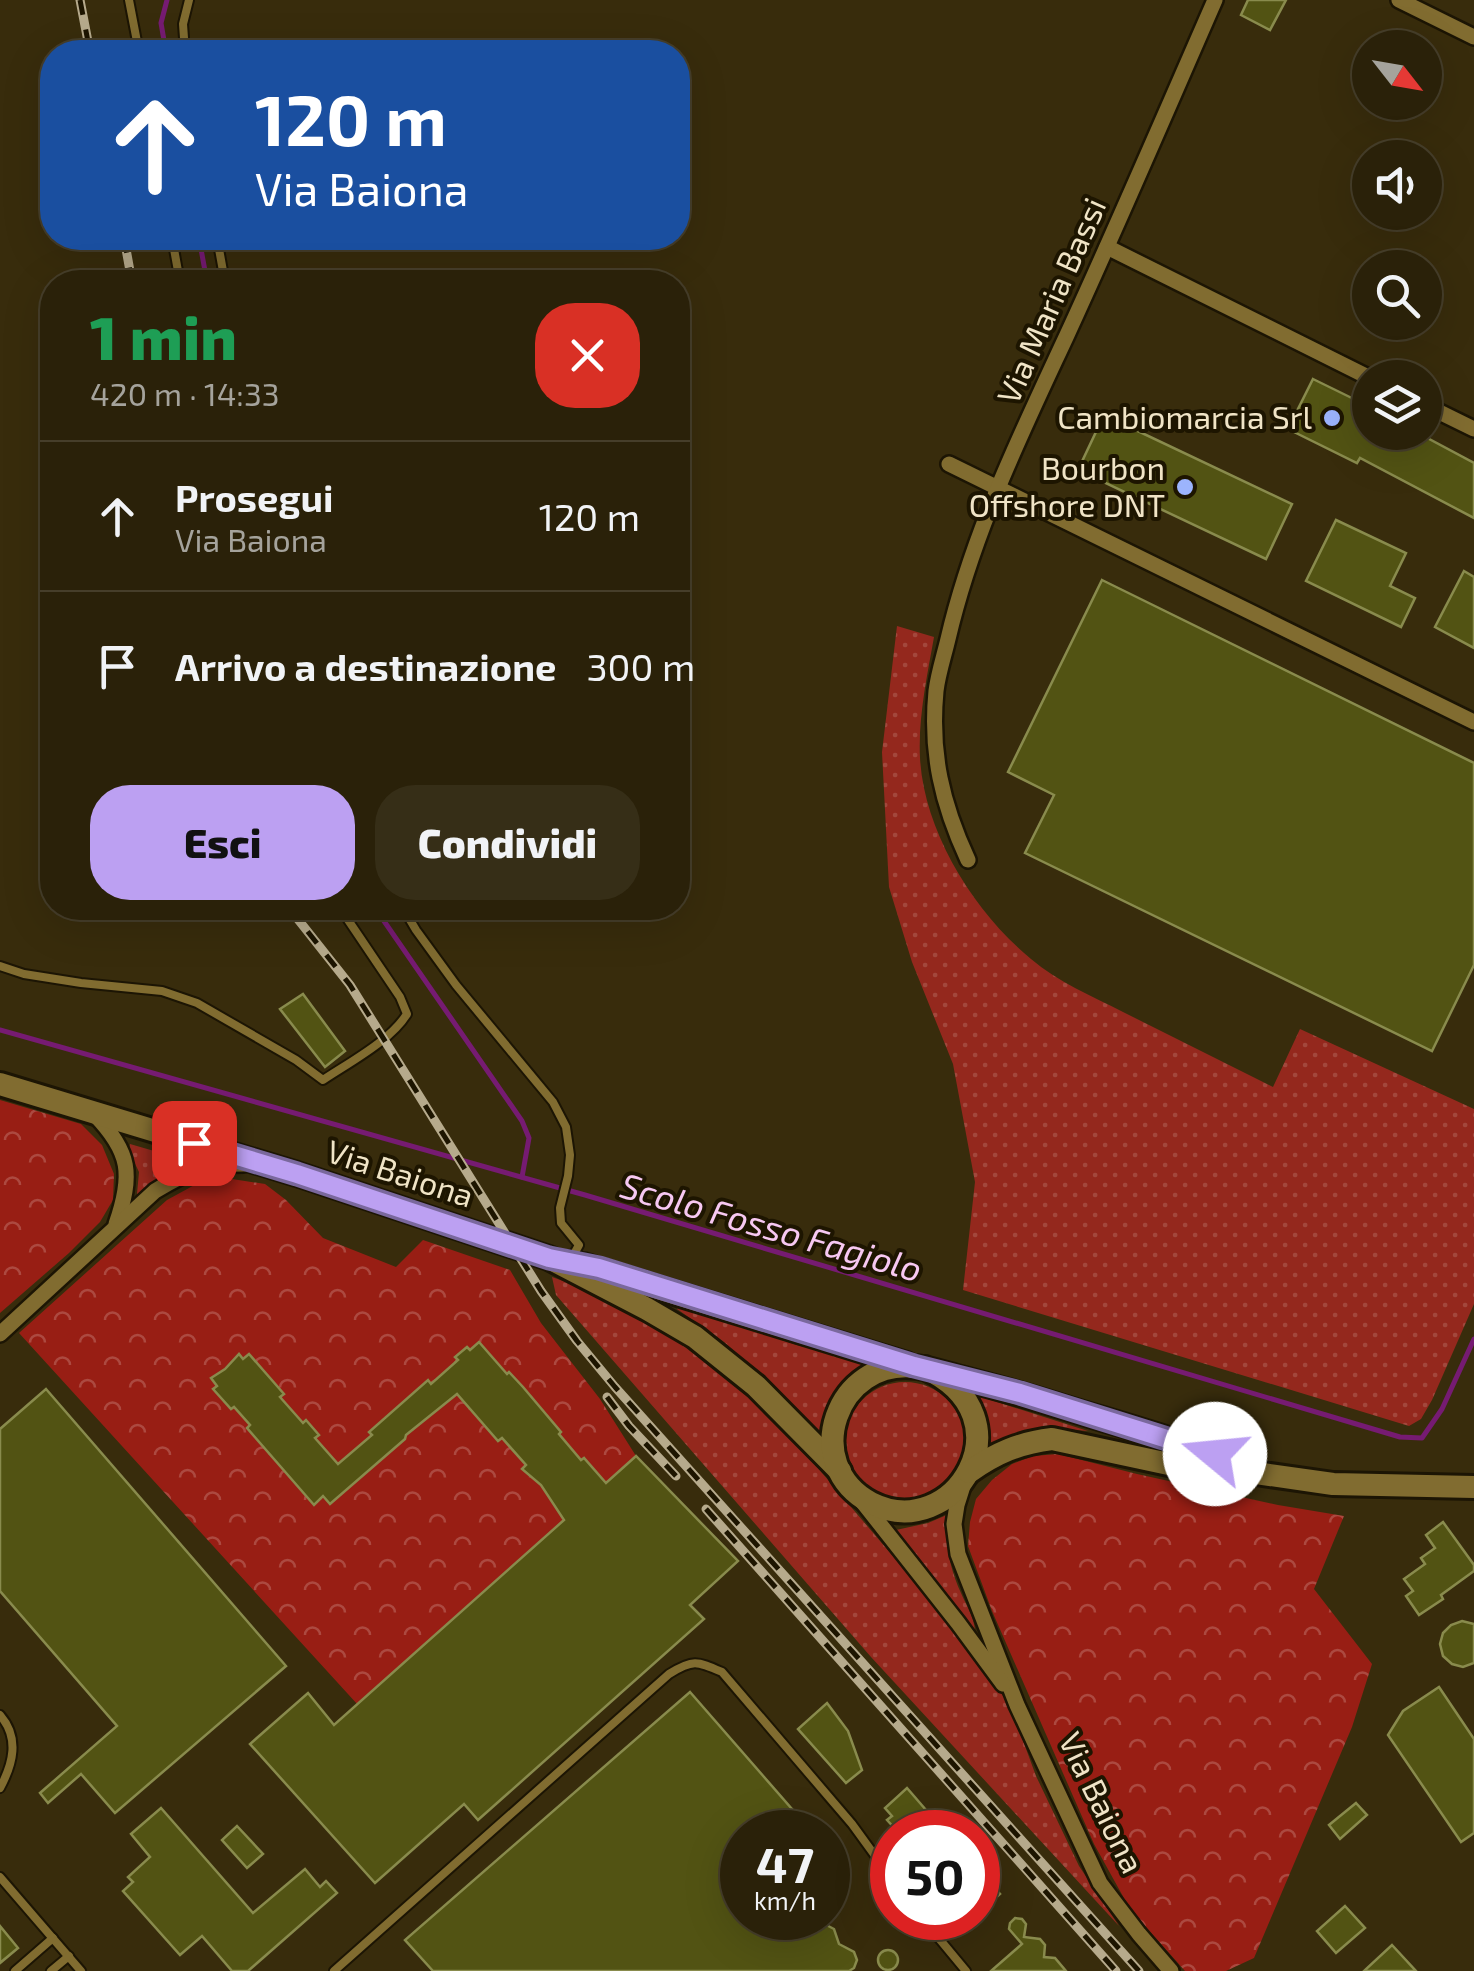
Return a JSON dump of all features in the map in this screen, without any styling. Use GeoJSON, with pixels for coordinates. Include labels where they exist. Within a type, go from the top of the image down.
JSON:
{"type":"FeatureCollection","features":[{"type":"Feature","properties":{"kind":"main road","name":"Via Baiona"},"geometry":{"type":"LineString","coordinates":[[0,1084],[263,1164],[549,1258],[599,1268],[920,1367],[1020,1393],[1215,1454],[1256,1473]]}},
{"type":"Feature","properties":{"kind":"main road","name":"Via Baiona"},"geometry":{"type":"LineString","coordinates":[[549,1258],[695,1337],[756,1386],[846,1480]]}},
{"type":"Feature","properties":{"kind":"main road"},"geometry":{"type":"LineString","coordinates":[[967,1475],[976,1452],[977,1430],[972,1410],[960,1391],[944,1377],[920,1367],[894,1366],[859,1382],[846,1396],[836,1414],[832,1433],[834,1453],[846,1480],[870,1502],[890,1510],[912,1511],[933,1505],[952,1494],[967,1475],[1000,1452],[1052,1439],[1192,1469],[1333,1484],[1474,1486]]}},
{"type":"Feature","properties":{"kind":"street","name":"Via Maria Bassi"},"geometry":{"type":"LineString","coordinates":[[968,860],[946,808],[934,747],[936,688],[968,562],[998,486],[1215,0]]}},
{"type":"Feature","properties":{"kind":"street"},"geometry":{"type":"LineString","coordinates":[[1399,0],[1474,37]]}},
{"type":"Feature","properties":{"kind":"street"},"geometry":{"type":"LineString","coordinates":[[1107,247],[1352,369]]}},
{"type":"Feature","properties":{"kind":"street"},"geometry":{"type":"LineString","coordinates":[[1442,413],[1474,429]]}},
{"type":"Feature","properties":{"kind":"street"},"geometry":{"type":"LineString","coordinates":[[950,464],[1474,722]]}},
{"type":"Feature","properties":{"kind":"street"},"geometry":{"type":"LineString","coordinates":[[91,1112],[111,1132],[124,1156],[128,1178],[114,1228]]}},
{"type":"Feature","properties":{"kind":"street"},"geometry":{"type":"LineString","coordinates":[[0,1334],[156,1191],[186,1173],[223,1164],[263,1164]]}},
{"type":"Feature","properties":{"kind":"street","name":"Via Baiona"},"geometry":{"type":"LineString","coordinates":[[967,1475],[956,1505],[958,1554],[1017,1705],[1100,1883],[1171,1971]]}},
{"type":"Feature","properties":{"kind":"street","name":"Via Baiona"},"geometry":{"type":"LineString","coordinates":[[846,1480],[958,1622],[1017,1705]]}},
{"type":"Feature","properties":{"kind":"lane"},"geometry":{"type":"LineString","coordinates":[[129,0],[137,40]]}},
{"type":"Feature","properties":{"kind":"lane"},"geometry":{"type":"LineString","coordinates":[[184,40],[183,24],[189,0]]}},
{"type":"Feature","properties":{"kind":"lane"},"geometry":{"type":"LineString","coordinates":[[0,966],[82,983],[162,991],[197,1003],[324,1080],[376,1045],[407,1014],[400,996],[348,920]]}},
{"type":"Feature","properties":{"kind":"lane"},"geometry":{"type":"LineString","coordinates":[[411,920],[456,985],[553,1102],[566,1128],[570,1155],[560,1208],[562,1223],[579,1245],[574,1254],[549,1258]]}},
{"type":"Feature","properties":{"kind":"lane"},"geometry":{"type":"LineString","coordinates":[[334,1971],[669,1674],[688,1662],[722,1672],[870,1849]]}},
{"type":"Feature","properties":{"kind":"lane"},"geometry":{"type":"LineString","coordinates":[[0,1715],[14,1744],[11,1768],[0,1788]]}},
{"type":"Feature","properties":{"kind":"lane"},"geometry":{"type":"LineString","coordinates":[[0,1877],[81,1971]]}},
{"type":"Feature","properties":{"kind":"lane"},"geometry":{"type":"LineString","coordinates":[[15,1971],[53,1938]]}},
{"type":"Feature","properties":{"kind":"lane"},"geometry":{"type":"LineString","coordinates":[[940,1940],[966,1971]]}},
{"type":"Feature","properties":{"kind":"lane"},"geometry":{"type":"LineString","coordinates":[[51,1971],[68,1956]]}},
{"type":"Feature","properties":{"kind":"shaded area"},"geometry":{"type":"Polygon","coordinates":[[[897,626],[934,637],[922,712],[920,758],[931,814],[942,842],[990,918],[1031,959],[1076,988],[1273,1087],[1300,1029],[1474,1109],[1474,1304],[1421,1419],[1409,1426],[963,1290],[975,1182],[953,1064],[912,962],[889,887],[882,752],[897,626]]]}},
{"type":"Feature","properties":{"kind":"shaded area"},"geometry":{"type":"Polygon","coordinates":[[[130,1144],[192,1162],[166,1175],[142,1196],[137,1194],[139,1172],[129,1151],[130,1144]]]}},
{"type":"Feature","properties":{"kind":"shaded area"},"geometry":{"type":"Polygon","coordinates":[[[552,1277],[679,1339],[723,1368],[771,1413],[926,1595],[1010,1705],[1036,1776],[1079,1866],[1119,1926],[871,1657],[556,1295],[552,1277]]]}},
{"type":"Feature","properties":{"kind":"shaded area"},"geometry":{"type":"Polygon","coordinates":[[[679,1305],[797,1345],[875,1366],[824,1439],[784,1396],[724,1342],[677,1309],[679,1305]]]}},
{"type":"Feature","properties":{"kind":"shaded area"},"geometry":{"type":"Polygon","coordinates":[[[905,1382],[928,1386],[948,1399],[961,1419],[965,1442],[961,1465],[948,1485],[928,1498],[905,1502],[882,1498],[862,1485],[849,1465],[845,1442],[849,1419],[862,1399],[882,1386],[905,1382]]]}},
{"type":"Feature","properties":{"kind":"shaded area"},"geometry":{"type":"Polygon","coordinates":[[[972,1394],[1088,1431],[1021,1431],[989,1445],[984,1418],[972,1394]]]}},
{"type":"Feature","properties":{"kind":"shaded area"},"geometry":{"type":"Polygon","coordinates":[[[949,1514],[947,1544],[951,1564],[975,1630],[896,1530],[949,1514]]]}},
{"type":"Feature","properties":{"kind":"green space"},"geometry":{"type":"Polygon","coordinates":[[[0,1100],[81,1124],[102,1145],[114,1174],[113,1200],[100,1222],[0,1313],[0,1100]]]}},
{"type":"Feature","properties":{"kind":"green space"},"geometry":{"type":"Polygon","coordinates":[[[232,1179],[265,1184],[323,1238],[396,1267],[423,1240],[510,1270],[541,1323],[600,1399],[636,1456],[358,1705],[19,1333],[167,1200],[200,1182],[232,1179]]]}},
{"type":"Feature","properties":{"kind":"green space"},"geometry":{"type":"Polygon","coordinates":[[[1058,1454],[1278,1505],[1344,1516],[1314,1589],[1372,1664],[1352,1727],[1254,1958],[1226,1971],[1185,1971],[1130,1909],[1094,1844],[992,1611],[968,1546],[976,1499],[992,1480],[1012,1464],[1033,1456],[1058,1454]]]}},
{"type":"Feature","properties":{"kind":"building"},"geometry":{"type":"Polygon","coordinates":[[[1248,0],[1286,0],[1270,30],[1241,15],[1248,0]]]}},
{"type":"Feature","properties":{"kind":"building"},"geometry":{"type":"Polygon","coordinates":[[[1313,379],[1352,398],[1352,450],[1442,450],[1442,446],[1474,463],[1474,518],[1360,458],[1357,463],[1288,429],[1313,379]]]}},
{"type":"Feature","properties":{"kind":"building","name":"Bourbon Offshore DNT"},"geometry":{"type":"Polygon","coordinates":[[[1104,415],[1292,504],[1266,559],[1078,470],[1104,415]]]}},
{"type":"Feature","properties":{"kind":"building"},"geometry":{"type":"Polygon","coordinates":[[[1336,520],[1406,553],[1390,586],[1415,598],[1401,627],[1306,581],[1336,520]]]}},
{"type":"Feature","properties":{"kind":"building"},"geometry":{"type":"Polygon","coordinates":[[[1464,571],[1474,577],[1474,648],[1435,627],[1464,571]]]}},
{"type":"Feature","properties":{"kind":"building"},"geometry":{"type":"Polygon","coordinates":[[[1102,580],[1474,763],[1474,965],[1432,1051],[1025,853],[1054,795],[1008,772],[1102,580]]]}},
{"type":"Feature","properties":{"kind":"building"},"geometry":{"type":"Polygon","coordinates":[[[303,994],[345,1051],[325,1067],[280,1009],[303,994]]]}},
{"type":"Feature","properties":{"kind":"building"},"geometry":{"type":"Polygon","coordinates":[[[479,1342],[523,1387],[581,1460],[584,1458],[606,1483],[636,1456],[738,1561],[690,1605],[704,1619],[478,1820],[464,1804],[375,1883],[250,1744],[308,1693],[334,1725],[564,1520],[541,1485],[522,1469],[526,1465],[502,1438],[498,1441],[457,1394],[330,1504],[323,1496],[314,1505],[247,1428],[250,1425],[213,1389],[217,1386],[211,1378],[239,1354],[243,1359],[249,1354],[284,1394],[280,1397],[319,1435],[315,1438],[338,1464],[428,1380],[431,1384],[458,1360],[455,1357],[479,1342]]]}},
{"type":"Feature","properties":{"kind":"building"},"geometry":{"type":"Polygon","coordinates":[[[46,1389],[286,1666],[115,1813],[81,1774],[48,1803],[40,1793],[117,1726],[0,1591],[0,1429],[46,1389]]]}},
{"type":"Feature","properties":{"kind":"building"},"geometry":{"type":"Polygon","coordinates":[[[1443,1522],[1474,1565],[1474,1571],[1419,1615],[1406,1596],[1413,1591],[1404,1579],[1425,1564],[1421,1558],[1435,1548],[1426,1535],[1443,1522]]]}},
{"type":"Feature","properties":{"kind":"building"},"geometry":{"type":"Polygon","coordinates":[[[1462,1621],[1474,1624],[1474,1663],[1463,1667],[1443,1656],[1440,1644],[1443,1633],[1462,1621]]]}},
{"type":"Feature","properties":{"kind":"building"},"geometry":{"type":"Polygon","coordinates":[[[1439,1687],[1474,1739],[1474,1833],[1461,1842],[1388,1735],[1403,1711],[1439,1687]]]}},
{"type":"Feature","properties":{"kind":"building"},"geometry":{"type":"Polygon","coordinates":[[[690,1692],[793,1810],[720,1810],[720,1940],[838,1940],[854,1952],[857,1960],[849,1971],[433,1971],[405,1940],[690,1692]]]}},
{"type":"Feature","properties":{"kind":"building"},"geometry":{"type":"Polygon","coordinates":[[[827,1703],[848,1731],[862,1770],[846,1783],[798,1729],[827,1703]]]}},
{"type":"Feature","properties":{"kind":"building"},"geometry":{"type":"Polygon","coordinates":[[[907,1788],[926,1810],[887,1810],[907,1788]]]}},
{"type":"Feature","properties":{"kind":"building"},"geometry":{"type":"Polygon","coordinates":[[[1356,1803],[1367,1815],[1340,1839],[1329,1825],[1356,1803]]]}},
{"type":"Feature","properties":{"kind":"building"},"geometry":{"type":"Polygon","coordinates":[[[161,1808],[253,1913],[305,1869],[320,1887],[326,1881],[337,1893],[248,1971],[232,1971],[202,1936],[180,1955],[123,1891],[133,1882],[128,1877],[150,1857],[131,1834],[161,1808]]]}},
{"type":"Feature","properties":{"kind":"building"},"geometry":{"type":"Polygon","coordinates":[[[237,1826],[263,1854],[247,1868],[222,1840],[237,1826]]]}},
{"type":"Feature","properties":{"kind":"building"},"geometry":{"type":"Polygon","coordinates":[[[1345,1906],[1365,1928],[1336,1953],[1317,1931],[1345,1906]]]}},
{"type":"Feature","properties":{"kind":"building"},"geometry":{"type":"Polygon","coordinates":[[[1015,1918],[1026,1924],[1024,1937],[1040,1939],[1045,1945],[1044,1957],[1055,1958],[1066,1971],[991,1971],[1022,1944],[1009,1929],[1015,1918]]]}},
{"type":"Feature","properties":{"kind":"building"},"geometry":{"type":"Polygon","coordinates":[[[0,1926],[18,1948],[0,1963],[0,1926]]]}},
{"type":"Feature","properties":{"kind":"building"},"geometry":{"type":"Polygon","coordinates":[[[1392,1945],[1416,1971],[1364,1971],[1392,1945]]]}},
{"type":"Feature","properties":{"kind":"building"},"geometry":{"type":"Polygon","coordinates":[[[888,1950],[898,1960],[888,1970],[878,1960],[888,1950]]]}},
{"type":"Feature","properties":{"kind":"waterway"},"geometry":{"type":"LineString","coordinates":[[164,40],[161,23],[167,0]]}},
{"type":"Feature","properties":{"kind":"waterway"},"geometry":{"type":"LineString","coordinates":[[201,250],[205,270]]}},
{"type":"Feature","properties":{"kind":"waterway"},"geometry":{"type":"LineString","coordinates":[[383,920],[522,1121],[529,1138],[522,1177]]}},
{"type":"Feature","properties":{"kind":"waterway","name":"Scolo Fosso Fagiolo"},"geometry":{"type":"LineString","coordinates":[[0,1030],[585,1195],[1400,1437],[1422,1438],[1442,1409],[1474,1339]]}},
{"type":"Feature","properties":{"kind":"railway"},"geometry":{"type":"LineString","coordinates":[[80,0],[88,40]]}},
{"type":"Feature","properties":{"kind":"railway"},"geometry":{"type":"LineString","coordinates":[[126,250],[130,270]]}},
{"type":"Feature","properties":{"kind":"railway"},"geometry":{"type":"LineString","coordinates":[[299,920],[350,985],[541,1291],[577,1341],[1139,1971]]}},
{"type":"Feature","properties":{"kind":"railway"},"geometry":{"type":"LineString","coordinates":[[607,1397],[676,1476]]}},
{"type":"Feature","properties":{"kind":"railway"},"geometry":{"type":"LineString","coordinates":[[706,1509],[1116,1971]]}},
{"type":"Feature","properties":{"kind":"place","name":"Cambiomarcia Srl"},"geometry":{"type":"Point","coordinates":[1332,418]}},
{"type":"Feature","properties":{"kind":"place","name":"Bourbon Offshore DNT"},"geometry":{"type":"Point","coordinates":[1185,487]}},
{"type":"Feature","properties":{"kind":"route"},"geometry":{"type":"LineString","coordinates":[[194,1143],[549,1258],[599,1268],[1215,1454]]}}]}
